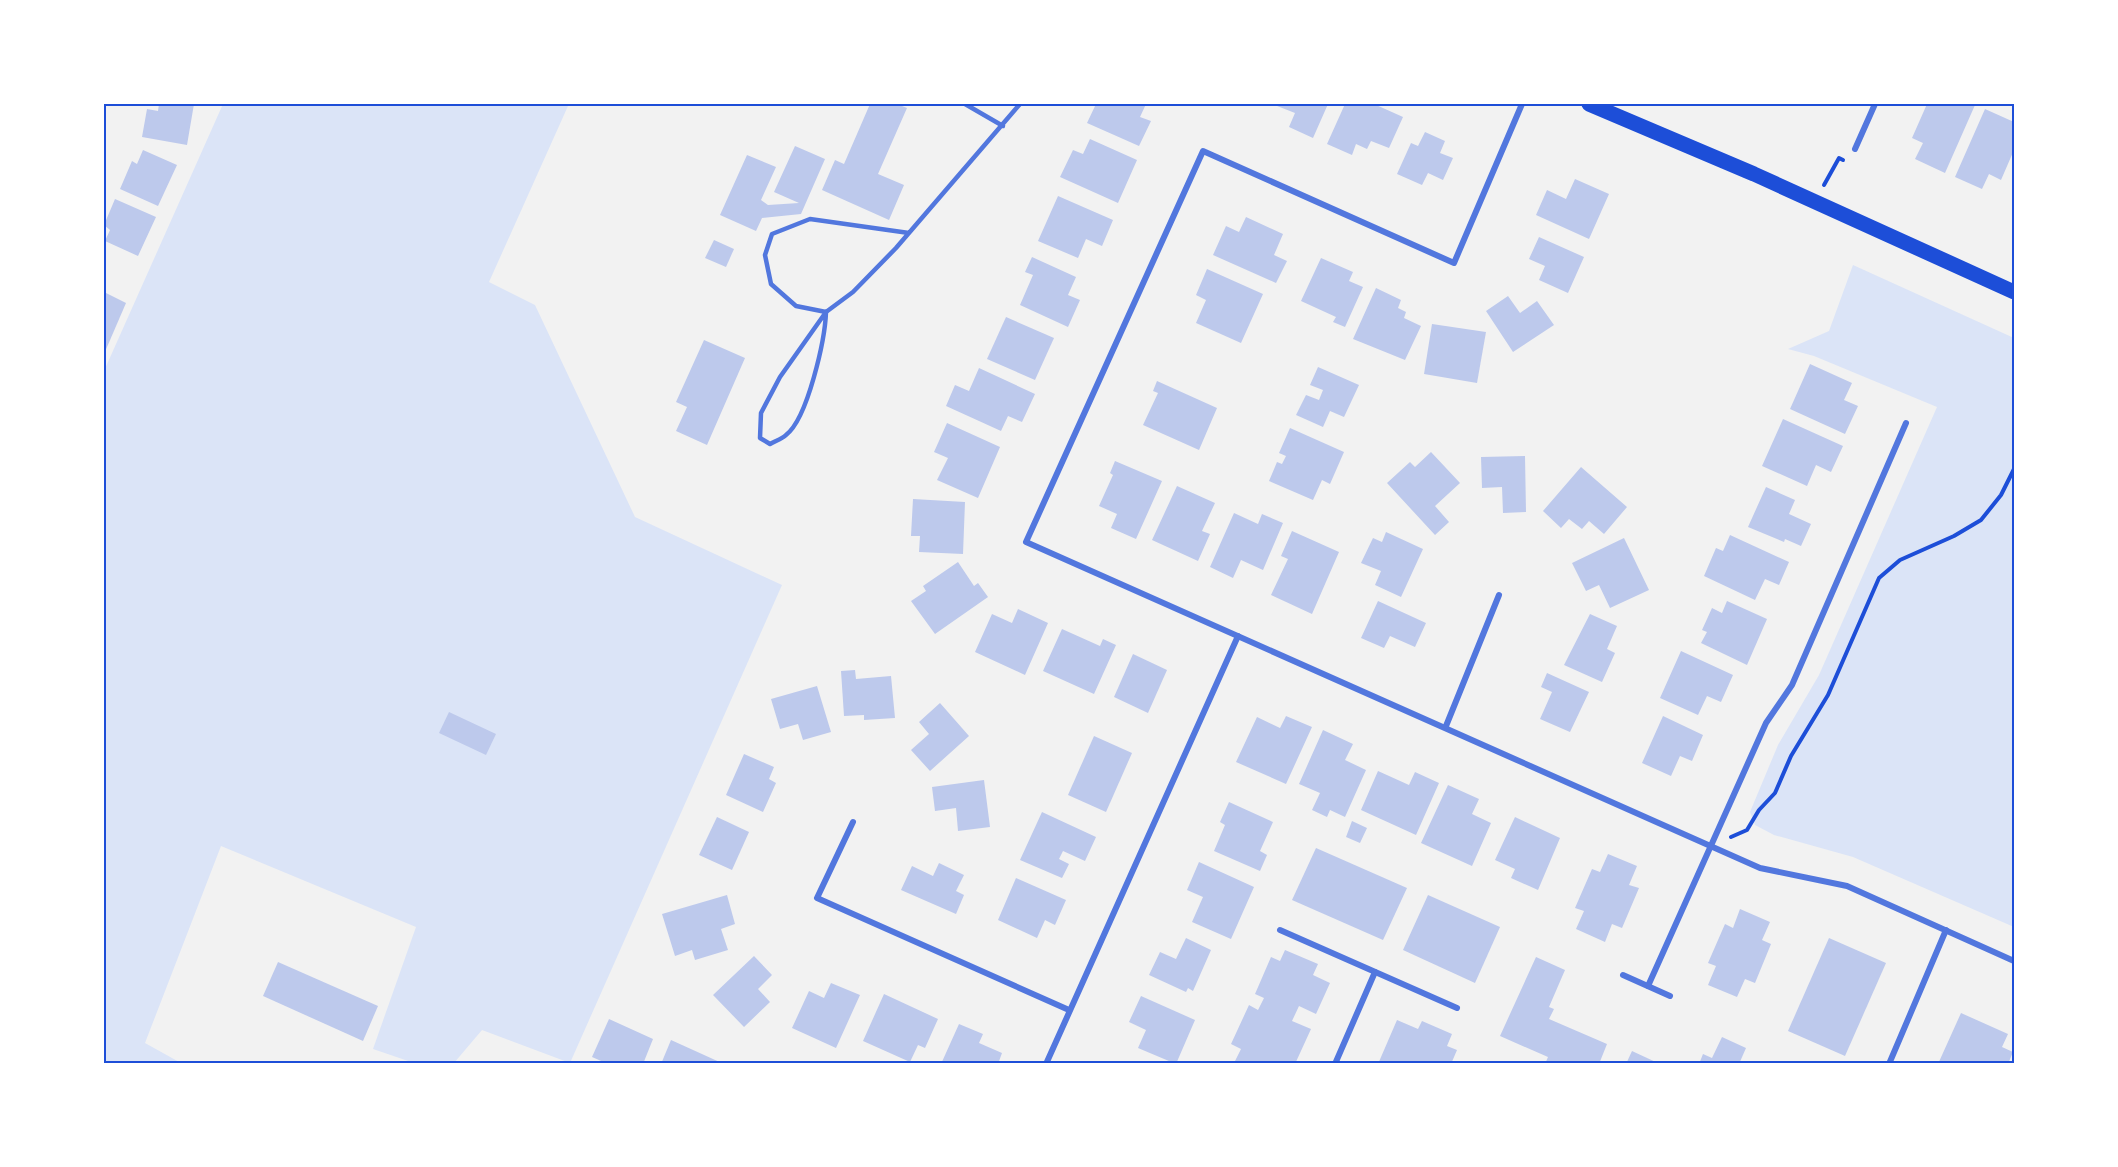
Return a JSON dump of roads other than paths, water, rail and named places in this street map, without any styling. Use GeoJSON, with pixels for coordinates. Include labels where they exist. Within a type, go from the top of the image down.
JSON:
{"type":"FeatureCollection","features":[{"type":"Feature","properties":{"kind":"main road"},"geometry":{"type":"LineString","coordinates":[[1589,104],[1816,202],[2014,292]]}},
{"type":"Feature","properties":{"kind":"street"},"geometry":{"type":"LineString","coordinates":[[1522,104],[1454,262],[1203,151],[1026,542],[1446,726],[1760,868],[1847,886],[2014,961]]}},
{"type":"Feature","properties":{"kind":"street"},"geometry":{"type":"LineString","coordinates":[[1855,149],[1875,104]]}},
{"type":"Feature","properties":{"kind":"street"},"geometry":{"type":"LineString","coordinates":[[1648,986],[1766,723],[1792,685],[1906,423]]}},
{"type":"Feature","properties":{"kind":"street"},"geometry":{"type":"LineString","coordinates":[[1446,726],[1498,595]]}},
{"type":"Feature","properties":{"kind":"street"},"geometry":{"type":"LineString","coordinates":[[1046,1064],[1238,636]]}},
{"type":"Feature","properties":{"kind":"street"},"geometry":{"type":"LineString","coordinates":[[853,822],[817,898],[1069,1010]]}},
{"type":"Feature","properties":{"kind":"street"},"geometry":{"type":"LineString","coordinates":[[1280,930],[1457,1008]]}},
{"type":"Feature","properties":{"kind":"street"},"geometry":{"type":"LineString","coordinates":[[1889,1064],[1946,930]]}},
{"type":"Feature","properties":{"kind":"street"},"geometry":{"type":"LineString","coordinates":[[1335,1064],[1375,972]]}},
{"type":"Feature","properties":{"kind":"street"},"geometry":{"type":"LineString","coordinates":[[1623,975],[1670,996]]}},
{"type":"Feature","properties":{"kind":"lane"},"geometry":{"type":"LineString","coordinates":[[965,104],[1003,126]]}},
{"type":"Feature","properties":{"kind":"lane"},"geometry":{"type":"LineString","coordinates":[[826,312],[825,338],[798,420],[787,435],[770,444],[760,438],[761,413],[798,348],[826,312],[853,292],[909,233],[1020,104]]}},
{"type":"Feature","properties":{"kind":"lane"},"geometry":{"type":"LineString","coordinates":[[826,312],[796,306],[771,284],[765,255],[772,234],[810,219],[909,233]]}}]}
